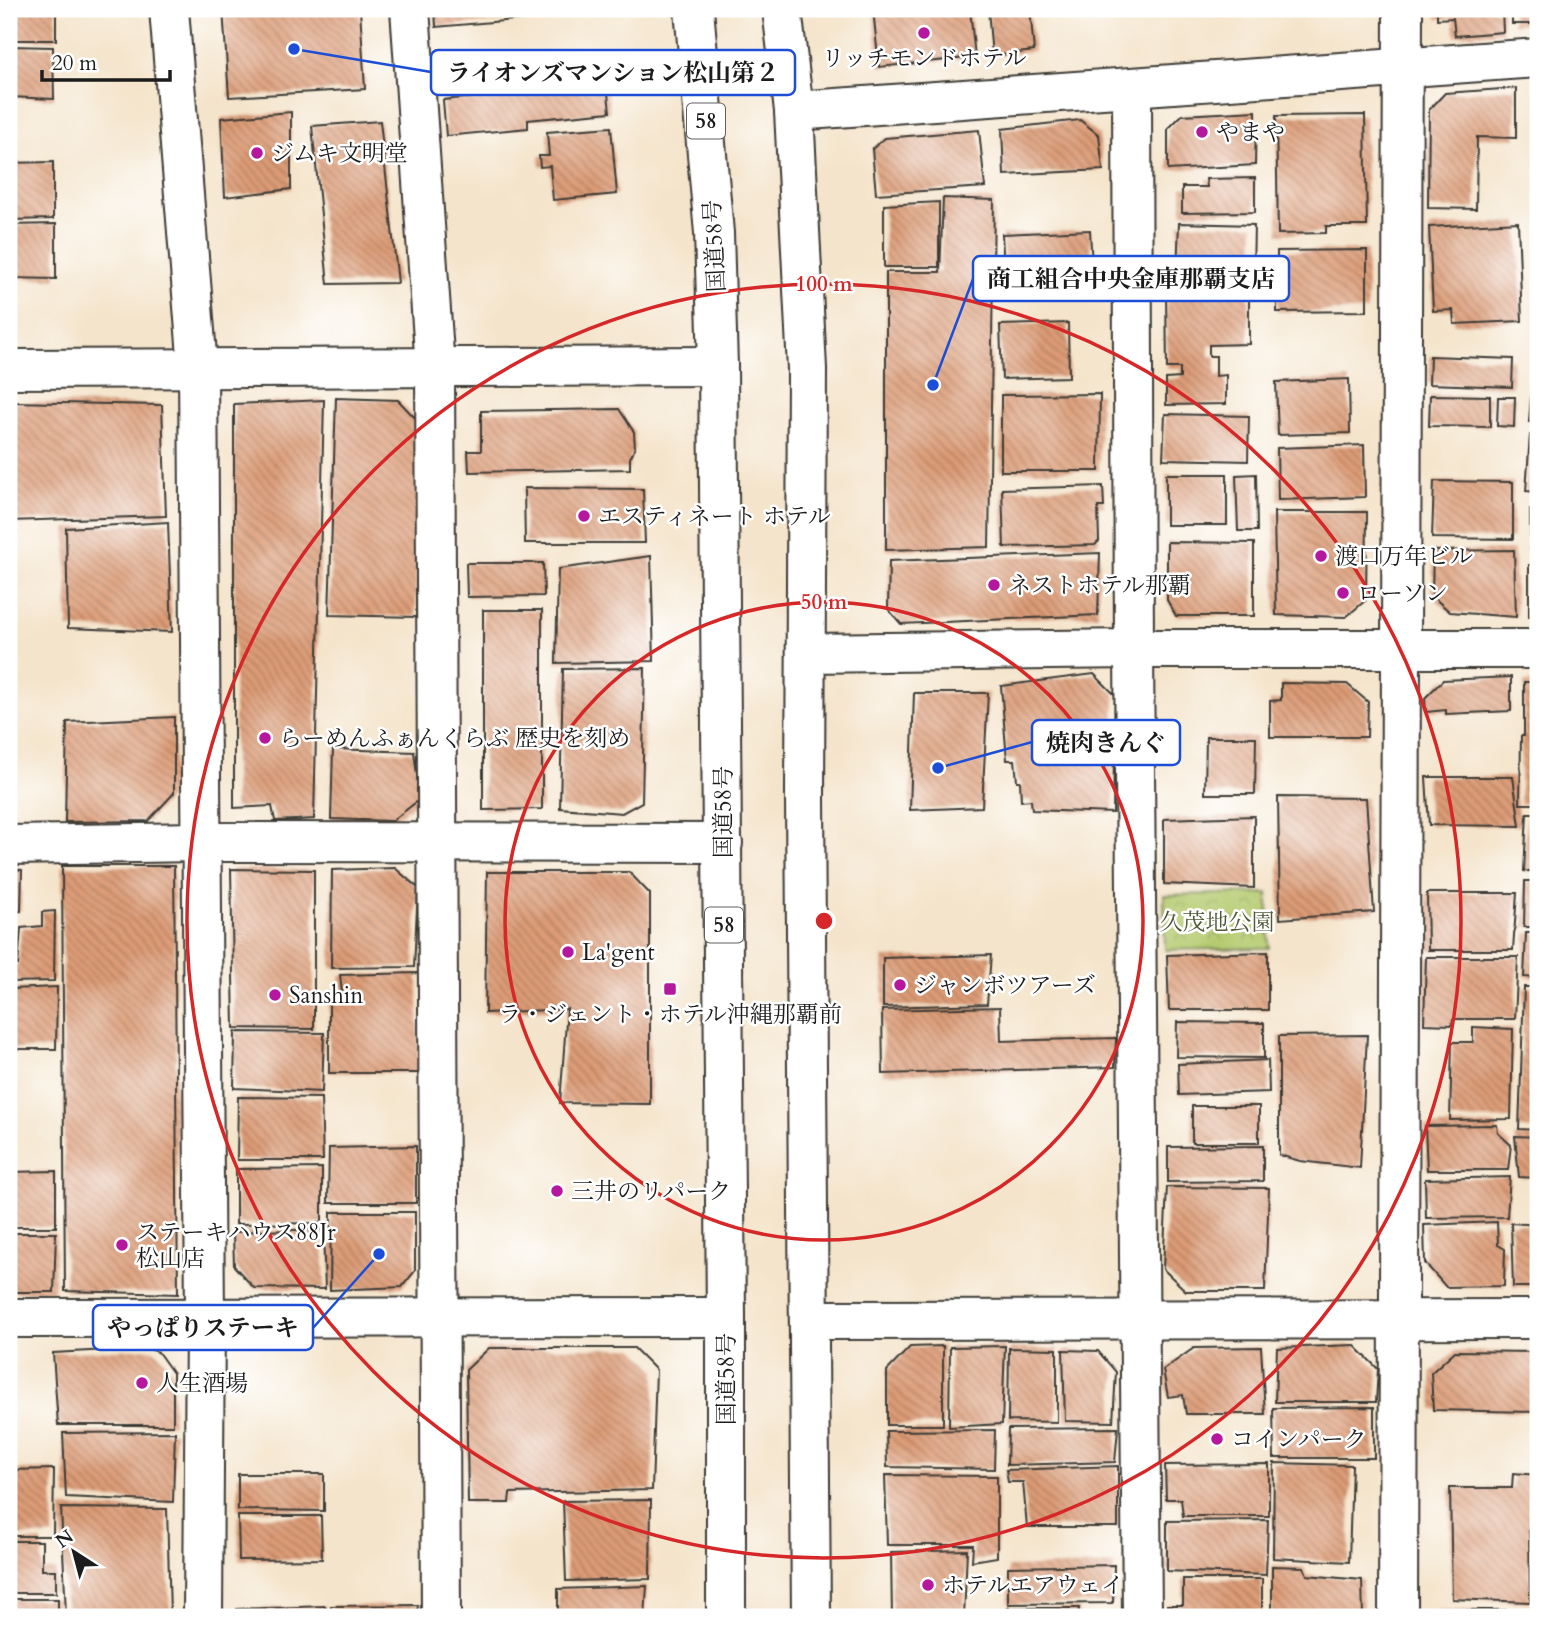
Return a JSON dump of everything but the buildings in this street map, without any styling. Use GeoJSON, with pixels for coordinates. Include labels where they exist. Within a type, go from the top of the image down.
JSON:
{"type":"FeatureCollection","features":[{"type":"Feature","properties":{"kind":"main road"},"geometry":{"type":"LineString","coordinates":[[169,9],[198,368],[205,1319],[203,1617]]}},
{"type":"Feature","properties":{"kind":"main road"},"geometry":{"type":"LineString","coordinates":[[410,9],[435,368],[435,842],[441,1617]]}},
{"type":"Feature","properties":{"kind":"main road","name":"国道58号"},"geometry":{"type":"LineString","coordinates":[[694,9],[714,233],[718,366],[726,1617]]}},
{"type":"Feature","properties":{"kind":"main road"},"geometry":{"type":"LineString","coordinates":[[782,9],[794,111],[807,369],[805,811],[811,1617]]}},
{"type":"Feature","properties":{"kind":"main road"},"geometry":{"type":"LineString","coordinates":[[1398,1617],[1404,9]]}},
{"type":"Feature","properties":{"kind":"main road"},"geometry":{"type":"LineString","coordinates":[[794,111],[1538,58]]}},
{"type":"Feature","properties":{"kind":"main road"},"geometry":{"type":"LineString","coordinates":[[1132,88],[1142,1617]]}},
{"type":"Feature","properties":{"kind":"main road"},"geometry":{"type":"LineString","coordinates":[[9,369],[718,366]]}},
{"type":"Feature","properties":{"kind":"main road"},"geometry":{"type":"LineString","coordinates":[[807,653],[1134,649],[1538,649]]}},
{"type":"Feature","properties":{"kind":"main road"},"geometry":{"type":"LineString","coordinates":[[9,845],[200,842],[723,843]]}},
{"type":"Feature","properties":{"kind":"main road"},"geometry":{"type":"LineString","coordinates":[[9,1318],[726,1317]]}},
{"type":"Feature","properties":{"kind":"main road"},"geometry":{"type":"LineString","coordinates":[[810,1320],[1538,1320]]}},
{"type":"Feature","properties":{"kind":"green space","name":"久茂地公園"},"geometry":{"type":"Polygon","coordinates":[[[1268,893],[1269,948],[1165,950],[1164,895],[1268,893]]]}},
{"type":"Feature","properties":{"kind":"place","name":"リッチモンドホテル"},"geometry":{"type":"Point","coordinates":[924,33]}},
{"type":"Feature","properties":{"kind":"place","name":"ライオンズマンション松山第２"},"geometry":{"type":"Point","coordinates":[294,49]}},
{"type":"Feature","properties":{"kind":"place","name":"やまや"},"geometry":{"type":"Point","coordinates":[1202,132]}},
{"type":"Feature","properties":{"kind":"place","name":"ジムキ文明堂"},"geometry":{"type":"Point","coordinates":[257,153]}},
{"type":"Feature","properties":{"kind":"place","name":"商工組合中央金庫那覇支店"},"geometry":{"type":"Point","coordinates":[933,385]}},
{"type":"Feature","properties":{"kind":"place","name":"エスティネート ホテル"},"geometry":{"type":"Point","coordinates":[584,516]}},
{"type":"Feature","properties":{"kind":"place","name":"渡口万年ビル"},"geometry":{"type":"Point","coordinates":[1321,556]}},
{"type":"Feature","properties":{"kind":"place","name":"ネストホテル那覇"},"geometry":{"type":"Point","coordinates":[994,585]}},
{"type":"Feature","properties":{"kind":"place","name":"ローソン"},"geometry":{"type":"Point","coordinates":[1343,593]}},
{"type":"Feature","properties":{"kind":"place","name":"らーめんふぁんくらぶ 歴史を刻め"},"geometry":{"type":"Point","coordinates":[265,738]}},
{"type":"Feature","properties":{"kind":"place","name":"焼肉きんぐ"},"geometry":{"type":"Point","coordinates":[938,768]}},
{"type":"Feature","properties":{"kind":"place","name":"La'gent"},"geometry":{"type":"Point","coordinates":[568,952]}},
{"type":"Feature","properties":{"kind":"place","name":"ジャンボツアーズ"},"geometry":{"type":"Point","coordinates":[900,985]}},
{"type":"Feature","properties":{"kind":"place","name":"ラ・ジェント・ホテル沖縄那覇前"},"geometry":{"type":"Point","coordinates":[670,989]}},
{"type":"Feature","properties":{"kind":"place","name":"Sanshin"},"geometry":{"type":"Point","coordinates":[275,995]}},
{"type":"Feature","properties":{"kind":"place","name":"三井のリパーク"},"geometry":{"type":"Point","coordinates":[557,1191]}},
{"type":"Feature","properties":{"kind":"place","name":"ステーキハウス88Jr 松山店"},"geometry":{"type":"Point","coordinates":[122,1245]}},
{"type":"Feature","properties":{"kind":"place","name":"やっぱりステーキ"},"geometry":{"type":"Point","coordinates":[379,1254]}},
{"type":"Feature","properties":{"kind":"place","name":"人生酒場"},"geometry":{"type":"Point","coordinates":[142,1383]}},
{"type":"Feature","properties":{"kind":"place","name":"コインパーク"},"geometry":{"type":"Point","coordinates":[1217,1439]}},
{"type":"Feature","properties":{"kind":"place","name":"ホテルエアウェイ"},"geometry":{"type":"Point","coordinates":[928,1585]}}]}
